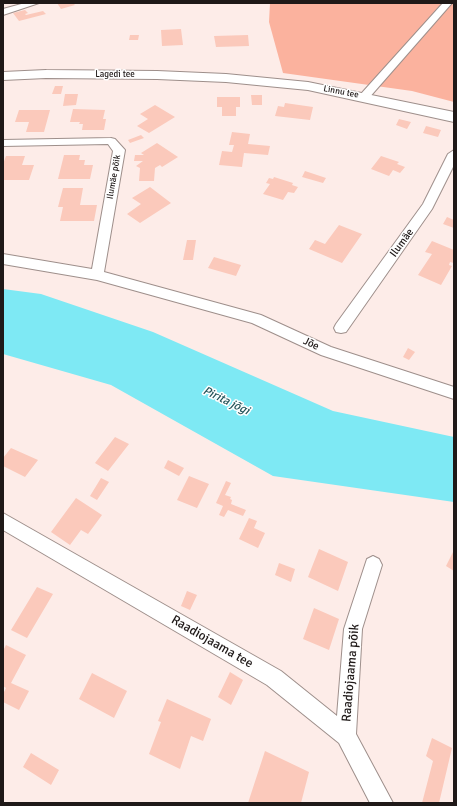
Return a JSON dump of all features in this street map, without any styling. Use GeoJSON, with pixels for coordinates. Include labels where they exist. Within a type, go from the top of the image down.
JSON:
{"type":"FeatureCollection","features":[{"type":"Feature","properties":{"kind":"street"},"geometry":{"type":"LineString","coordinates":[[3,12],[35,3]]}},
{"type":"Feature","properties":{"kind":"street"},"geometry":{"type":"LineString","coordinates":[[364,97],[448,3]]}},
{"type":"Feature","properties":{"kind":"street","name":"Lagedi tee"},"geometry":{"type":"LineString","coordinates":[[3,76],[150,75],[226,78]]}},
{"type":"Feature","properties":{"kind":"street","name":"Linnu tee"},"geometry":{"type":"LineString","coordinates":[[226,78],[308,86],[454,117]]}},
{"type":"Feature","properties":{"kind":"street","name":"Ilumäe põik"},"geometry":{"type":"LineString","coordinates":[[3,143],[111,141],[119,150],[97,275]]}},
{"type":"Feature","properties":{"kind":"street","name":"Ilumäe"},"geometry":{"type":"LineString","coordinates":[[341,328],[428,206],[454,154]]}},
{"type":"Feature","properties":{"kind":"street","name":"Jõe"},"geometry":{"type":"LineString","coordinates":[[3,259],[97,275],[256,318],[326,351],[454,393]]}},
{"type":"Feature","properties":{"kind":"street","name":"Raadiojaama tee"},"geometry":{"type":"LineString","coordinates":[[3,522],[274,678],[346,736],[382,803]]}},
{"type":"Feature","properties":{"kind":"street","name":"Raadiojaama põik"},"geometry":{"type":"LineString","coordinates":[[346,736],[353,629],[373,566]]}},
{"type":"Feature","properties":{"kind":"shaded area"},"geometry":{"type":"Polygon","coordinates":[[[270,3],[454,3],[454,102],[412,91],[283,73],[269,22],[270,3]]]}},
{"type":"Feature","properties":{"kind":"water","name":"Pirita jõgi"},"geometry":{"type":"Polygon","coordinates":[[[3,289],[41,294],[153,332],[333,411],[454,437],[454,502],[273,476],[111,385],[3,354],[3,289]]]}},
{"type":"Feature","properties":{"kind":"building"},"geometry":{"type":"Polygon","coordinates":[[[57,3],[73,3],[75,5],[61,9],[57,3]]]}},
{"type":"Feature","properties":{"kind":"building"},"geometry":{"type":"Polygon","coordinates":[[[25,10],[28,13],[25,14],[26,15],[43,11],[46,14],[19,21],[13,13],[25,10]]]}},
{"type":"Feature","properties":{"kind":"building"},"geometry":{"type":"Polygon","coordinates":[[[181,29],[183,45],[162,46],[161,30],[181,29]]]}},
{"type":"Feature","properties":{"kind":"building"},"geometry":{"type":"Polygon","coordinates":[[[130,35],[139,35],[138,40],[129,40],[130,35]]]}},
{"type":"Feature","properties":{"kind":"building"},"geometry":{"type":"Polygon","coordinates":[[[248,35],[249,46],[216,47],[214,36],[248,35]]]}},
{"type":"Feature","properties":{"kind":"building"},"geometry":{"type":"Polygon","coordinates":[[[55,86],[63,86],[61,94],[52,94],[55,86]]]}},
{"type":"Feature","properties":{"kind":"building"},"geometry":{"type":"Polygon","coordinates":[[[65,94],[78,94],[76,105],[63,106],[65,94]]]}},
{"type":"Feature","properties":{"kind":"building"},"geometry":{"type":"Polygon","coordinates":[[[251,95],[262,95],[262,105],[252,105],[251,95]]]}},
{"type":"Feature","properties":{"kind":"building"},"geometry":{"type":"Polygon","coordinates":[[[217,97],[240,97],[240,107],[236,107],[236,116],[222,116],[222,107],[217,107],[217,97]]]}},
{"type":"Feature","properties":{"kind":"building"},"geometry":{"type":"Polygon","coordinates":[[[285,103],[313,107],[310,120],[275,116],[278,106],[284,107],[285,103]]]}},
{"type":"Feature","properties":{"kind":"building"},"geometry":{"type":"Polygon","coordinates":[[[155,105],[175,117],[149,133],[137,126],[148,119],[140,114],[155,105]]]}},
{"type":"Feature","properties":{"kind":"building"},"geometry":{"type":"Polygon","coordinates":[[[73,109],[105,110],[103,119],[106,119],[104,130],[82,130],[83,124],[79,124],[80,122],[70,122],[73,109]]]}},
{"type":"Feature","properties":{"kind":"building"},"geometry":{"type":"Polygon","coordinates":[[[19,110],[50,110],[44,132],[26,132],[29,122],[15,122],[19,110]]]}},
{"type":"Feature","properties":{"kind":"building"},"geometry":{"type":"Polygon","coordinates":[[[399,119],[411,122],[407,129],[396,125],[399,119]]]}},
{"type":"Feature","properties":{"kind":"building"},"geometry":{"type":"Polygon","coordinates":[[[426,126],[441,130],[438,137],[423,133],[426,126]]]}},
{"type":"Feature","properties":{"kind":"building"},"geometry":{"type":"Polygon","coordinates":[[[232,132],[250,134],[248,144],[270,146],[268,155],[244,153],[242,167],[219,165],[222,151],[232,152],[234,145],[229,145],[232,132]]]}},
{"type":"Feature","properties":{"kind":"building"},"geometry":{"type":"Polygon","coordinates":[[[141,135],[144,138],[130,143],[128,140],[141,135]]]}},
{"type":"Feature","properties":{"kind":"building"},"geometry":{"type":"Polygon","coordinates":[[[157,143],[178,157],[162,167],[160,165],[155,168],[154,181],[139,181],[140,168],[136,166],[143,161],[134,161],[135,155],[144,155],[141,153],[157,143]]]}},
{"type":"Feature","properties":{"kind":"building"},"geometry":{"type":"Polygon","coordinates":[[[64,155],[80,155],[79,160],[85,160],[84,165],[93,165],[90,179],[58,179],[64,155]]]}},
{"type":"Feature","properties":{"kind":"building"},"geometry":{"type":"Polygon","coordinates":[[[6,156],[25,156],[22,165],[34,165],[29,180],[3,180],[3,164],[6,156]]]}},
{"type":"Feature","properties":{"kind":"building"},"geometry":{"type":"Polygon","coordinates":[[[381,156],[399,162],[397,164],[405,167],[400,173],[393,170],[389,176],[371,169],[381,156]]]}},
{"type":"Feature","properties":{"kind":"building"},"geometry":{"type":"Polygon","coordinates":[[[305,171],[326,178],[323,183],[302,177],[305,171]]]}},
{"type":"Feature","properties":{"kind":"building"},"geometry":{"type":"Polygon","coordinates":[[[274,177],[293,183],[292,185],[298,187],[294,193],[288,192],[283,200],[263,194],[270,184],[266,183],[269,178],[273,179],[274,177]]]}},
{"type":"Feature","properties":{"kind":"building"},"geometry":{"type":"Polygon","coordinates":[[[150,187],[171,203],[140,223],[127,214],[141,204],[132,198],[150,187]]]}},
{"type":"Feature","properties":{"kind":"building"},"geometry":{"type":"Polygon","coordinates":[[[63,188],[83,188],[80,205],[97,205],[94,221],[60,221],[63,207],[58,207],[63,188]]]}},
{"type":"Feature","properties":{"kind":"building"},"geometry":{"type":"Polygon","coordinates":[[[447,217],[454,220],[454,228],[443,224],[447,217]]]}},
{"type":"Feature","properties":{"kind":"building"},"geometry":{"type":"Polygon","coordinates":[[[339,225],[362,234],[342,263],[309,249],[315,240],[325,244],[339,225]]]}},
{"type":"Feature","properties":{"kind":"building"},"geometry":{"type":"Polygon","coordinates":[[[187,240],[196,240],[193,260],[183,260],[187,240]]]}},
{"type":"Feature","properties":{"kind":"building"},"geometry":{"type":"Polygon","coordinates":[[[432,241],[454,250],[454,263],[450,262],[449,265],[452,266],[441,285],[418,275],[432,254],[425,252],[432,241]]]}},
{"type":"Feature","properties":{"kind":"building"},"geometry":{"type":"Polygon","coordinates":[[[214,257],[241,265],[236,276],[208,268],[214,257]]]}},
{"type":"Feature","properties":{"kind":"building"},"geometry":{"type":"Polygon","coordinates":[[[408,348],[415,352],[409,360],[403,357],[408,348]]]}},
{"type":"Feature","properties":{"kind":"building"},"geometry":{"type":"Polygon","coordinates":[[[115,437],[129,444],[108,471],[95,463],[115,437]]]}},
{"type":"Feature","properties":{"kind":"building"},"geometry":{"type":"Polygon","coordinates":[[[11,448],[38,460],[25,477],[3,466],[3,458],[11,448]]]}},
{"type":"Feature","properties":{"kind":"building"},"geometry":{"type":"Polygon","coordinates":[[[168,460],[184,468],[179,476],[164,468],[168,460]]]}},
{"type":"Feature","properties":{"kind":"building"},"geometry":{"type":"Polygon","coordinates":[[[189,476],[209,484],[197,508],[177,500],[189,476]]]}},
{"type":"Feature","properties":{"kind":"building"},"geometry":{"type":"Polygon","coordinates":[[[101,478],[109,482],[97,500],[90,496],[101,478]]]}},
{"type":"Feature","properties":{"kind":"building"},"geometry":{"type":"Polygon","coordinates":[[[226,481],[231,483],[225,495],[231,497],[231,504],[246,510],[243,516],[228,510],[224,517],[219,515],[223,506],[216,503],[226,481]]]}},
{"type":"Feature","properties":{"kind":"building"},"geometry":{"type":"Polygon","coordinates":[[[76,498],[102,515],[88,534],[81,530],[70,545],[51,532],[76,498]]]}},
{"type":"Feature","properties":{"kind":"building"},"geometry":{"type":"Polygon","coordinates":[[[249,518],[257,521],[254,528],[265,533],[258,548],[239,539],[249,518]]]}},
{"type":"Feature","properties":{"kind":"building"},"geometry":{"type":"Polygon","coordinates":[[[319,549],[348,562],[338,591],[308,577],[319,549]]]}},
{"type":"Feature","properties":{"kind":"building"},"geometry":{"type":"Polygon","coordinates":[[[454,550],[454,571],[446,566],[454,550]]]}},
{"type":"Feature","properties":{"kind":"building"},"geometry":{"type":"Polygon","coordinates":[[[279,563],[295,569],[291,582],[275,575],[279,563]]]}},
{"type":"Feature","properties":{"kind":"building"},"geometry":{"type":"Polygon","coordinates":[[[37,587],[53,594],[27,638],[11,630],[37,587]]]}},
{"type":"Feature","properties":{"kind":"building"},"geometry":{"type":"Polygon","coordinates":[[[187,591],[197,595],[190,610],[181,606],[187,591]]]}},
{"type":"Feature","properties":{"kind":"building"},"geometry":{"type":"Polygon","coordinates":[[[314,608],[339,619],[329,650],[303,639],[314,608]]]}},
{"type":"Feature","properties":{"kind":"building"},"geometry":{"type":"Polygon","coordinates":[[[6,645],[26,655],[11,683],[29,691],[19,710],[3,702],[3,694],[6,688],[3,686],[3,651],[6,645]]]}},
{"type":"Feature","properties":{"kind":"building"},"geometry":{"type":"Polygon","coordinates":[[[230,672],[243,680],[231,705],[218,697],[230,672]]]}},
{"type":"Feature","properties":{"kind":"building"},"geometry":{"type":"Polygon","coordinates":[[[92,673],[127,691],[114,718],[79,699],[92,673]]]}},
{"type":"Feature","properties":{"kind":"building"},"geometry":{"type":"Polygon","coordinates":[[[167,699],[211,719],[203,741],[191,736],[180,769],[149,754],[161,722],[158,721],[167,699]]]}},
{"type":"Feature","properties":{"kind":"building"},"geometry":{"type":"Polygon","coordinates":[[[432,738],[452,748],[439,803],[422,803],[433,761],[426,756],[432,738]]]}},
{"type":"Feature","properties":{"kind":"building"},"geometry":{"type":"Polygon","coordinates":[[[265,751],[309,772],[301,803],[248,803],[265,751]]]}},
{"type":"Feature","properties":{"kind":"building"},"geometry":{"type":"Polygon","coordinates":[[[31,753],[59,770],[51,785],[23,767],[31,753]]]}}]}
